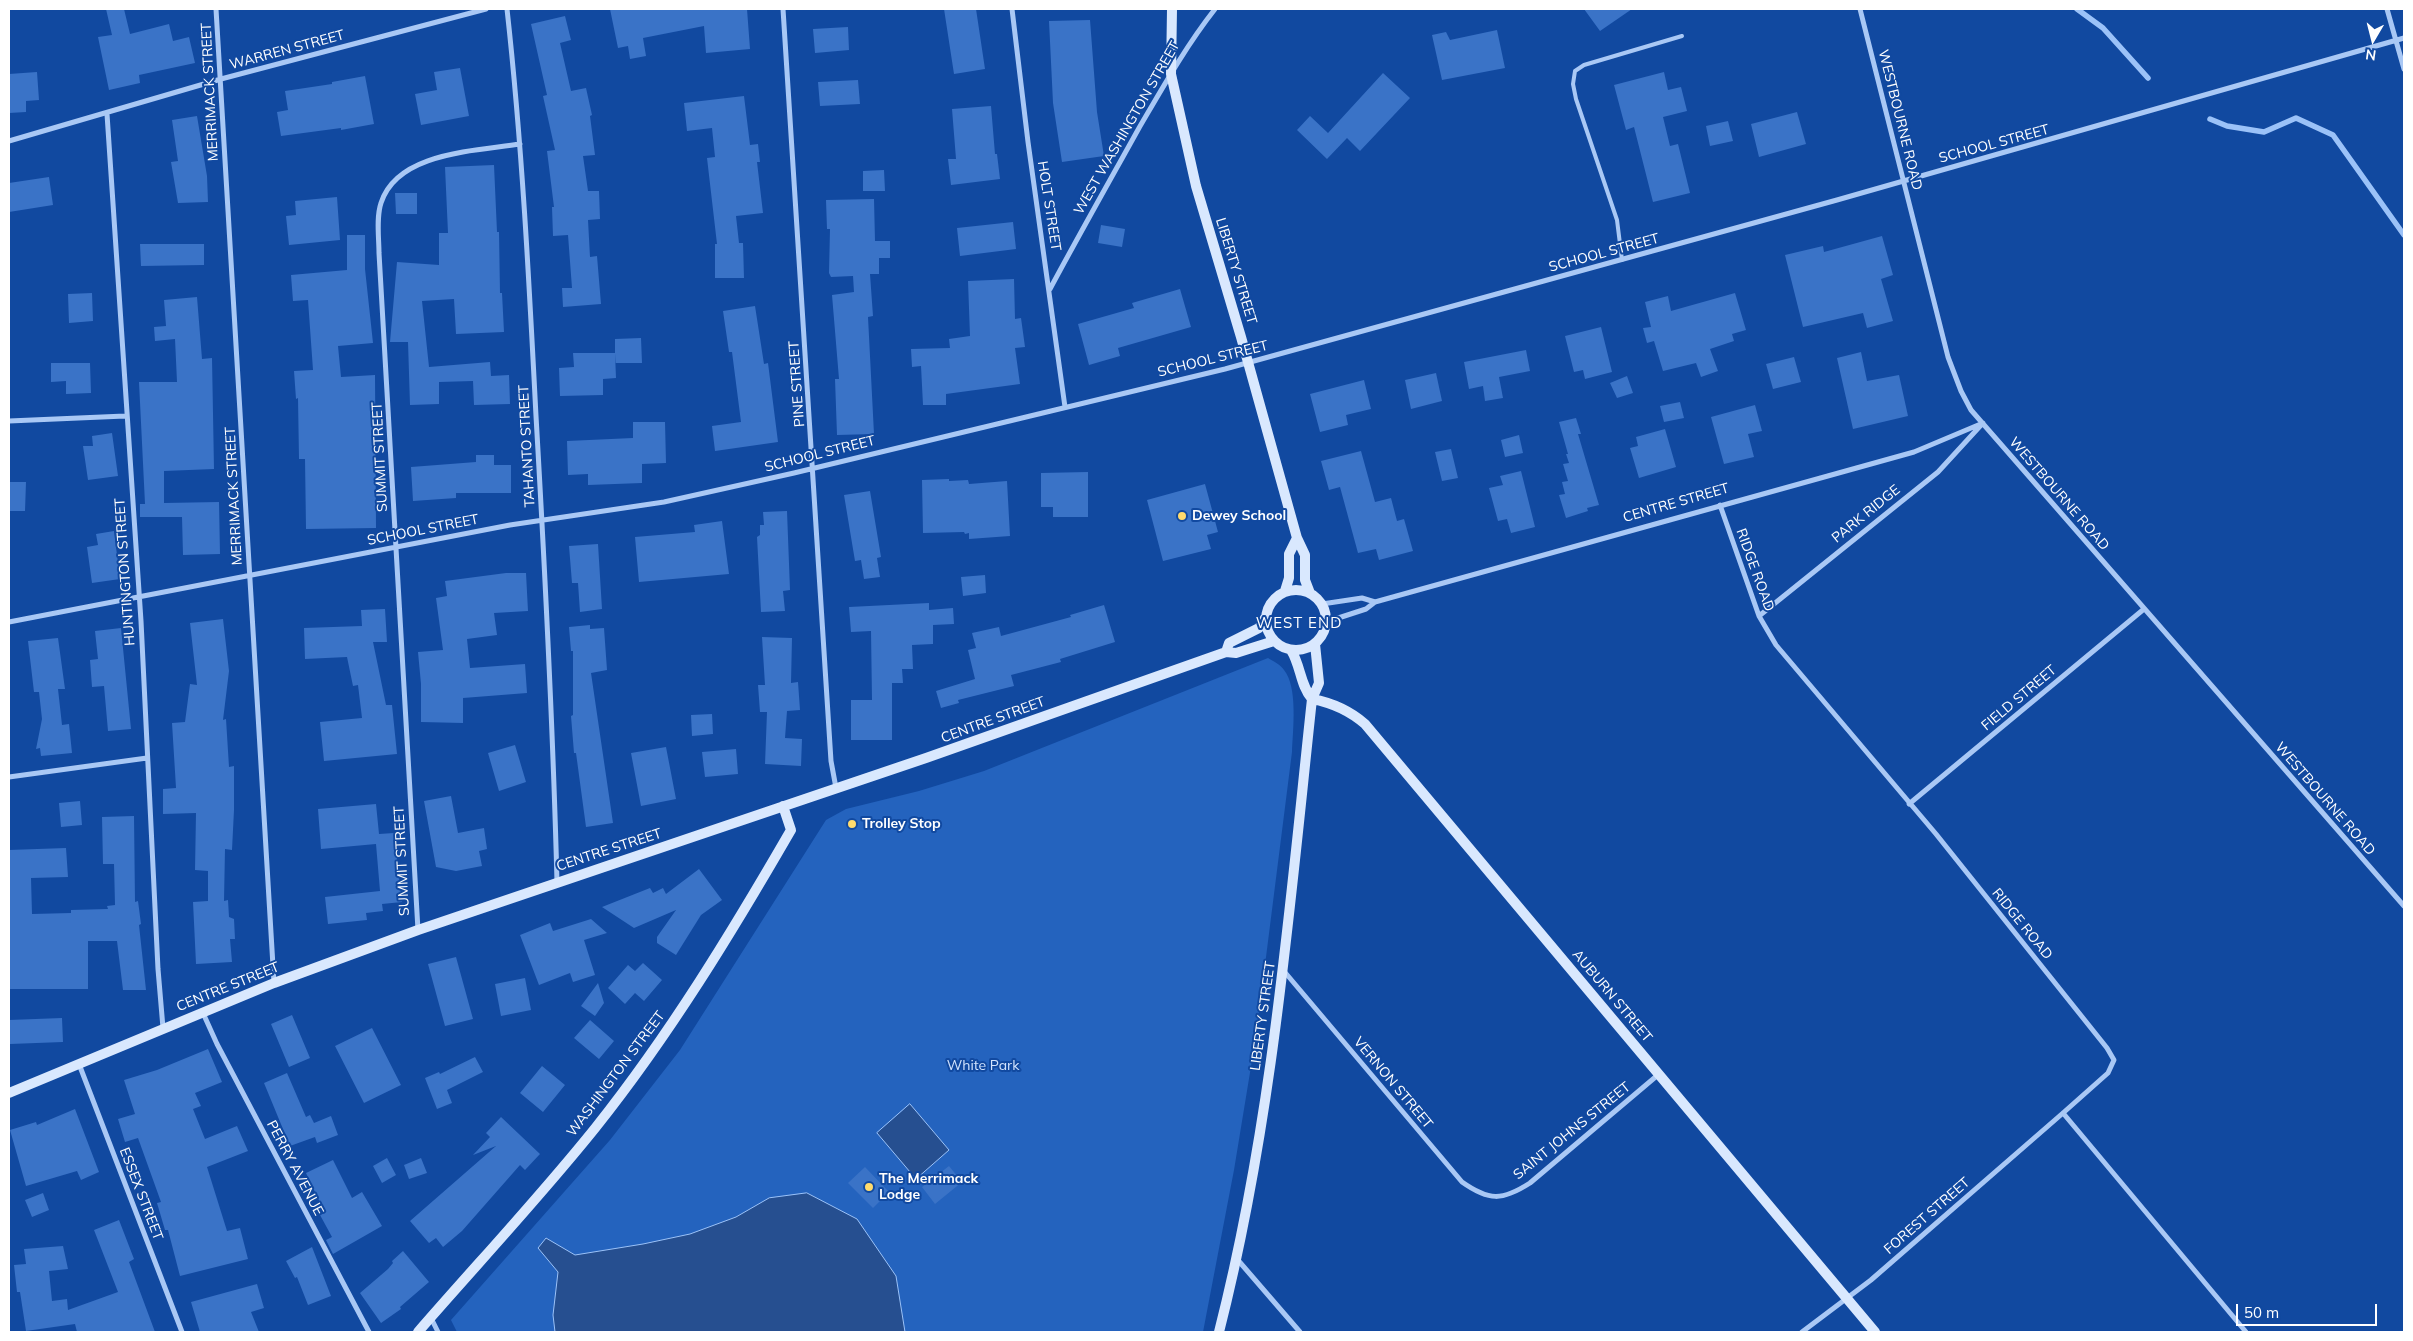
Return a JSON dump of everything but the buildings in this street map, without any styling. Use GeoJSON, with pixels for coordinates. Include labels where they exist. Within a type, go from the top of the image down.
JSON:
{"type":"FeatureCollection","features":[{"type":"Feature","properties":{"kind":"street","name":"MERRIMACK STREET"},"geometry":{"type":"LineString","coordinates":[[216,9],[274,983]]}},
{"type":"Feature","properties":{"kind":"street","name":"WARREN STREET"},"geometry":{"type":"LineString","coordinates":[[9,141],[221,79],[486,9]]}},
{"type":"Feature","properties":{"kind":"street","name":"TAHANTO STREET"},"geometry":{"type":"LineString","coordinates":[[507,9],[520,144],[542,520],[553,746],[557,882]]}},
{"type":"Feature","properties":{"kind":"street","name":"PINE STREET"},"geometry":{"type":"LineString","coordinates":[[783,9],[814,468],[831,761],[836,788]]}},
{"type":"Feature","properties":{"kind":"street","name":"HOLT STREET"},"geometry":{"type":"LineString","coordinates":[[1012,9],[1064,407]]}},
{"type":"Feature","properties":{"kind":"street","name":"LIBERTY STREET"},"geometry":{"type":"LineString","coordinates":[[1172,9],[1171,74],[1196,186],[1249,363],[1297,538],[1305,555],[1305,580],[1310,593]]}},
{"type":"Feature","properties":{"kind":"street","name":"WEST WASHINGTON STREET"},"geometry":{"type":"LineString","coordinates":[[1050,289],[1096,202],[1171,74],[1196,34],[1216,9]]}},
{"type":"Feature","properties":{"kind":"street","name":"WESTBOURNE ROAD"},"geometry":{"type":"LineString","coordinates":[[1860,9],[1948,357],[1970,410],[2404,906]]}},
{"type":"Feature","properties":{"kind":"street"},"geometry":{"type":"LineString","coordinates":[[2387,9],[2404,69]]}},
{"type":"Feature","properties":{"kind":"street","name":"SCHOOL STREET"},"geometry":{"type":"LineString","coordinates":[[9,622],[396,546],[542,520],[664,502],[814,468],[1249,363],[2002,154],[2404,38]]}},
{"type":"Feature","properties":{"kind":"street","name":"HUNTINGTON STREET"},"geometry":{"type":"LineString","coordinates":[[106,114],[125,416],[139,597],[158,969],[163,1028]]}},
{"type":"Feature","properties":{"kind":"street","name":"SUMMIT STREET"},"geometry":{"type":"LineString","coordinates":[[418,930],[379,253],[380,204],[391,183],[406,170],[428,161],[449,156],[520,144]]}},
{"type":"Feature","properties":{"kind":"street"},"geometry":{"type":"LineString","coordinates":[[9,422],[125,416]]}},
{"type":"Feature","properties":{"kind":"street","name":"CENTRE STREET"},"geometry":{"type":"LineString","coordinates":[[1326,622],[1366,609],[1375,602],[1914,452],[1983,424]]}},
{"type":"Feature","properties":{"kind":"street","name":"PARK RIDGE"},"geometry":{"type":"LineString","coordinates":[[1759,616],[1938,472],[1983,424]]}},
{"type":"Feature","properties":{"kind":"street","name":"RIDGE ROAD"},"geometry":{"type":"LineString","coordinates":[[1720,505],[1759,616],[1776,644],[1909,804],[2107,1048],[2114,1060],[2108,1073],[2063,1113]]}},
{"type":"Feature","properties":{"kind":"street"},"geometry":{"type":"LineString","coordinates":[[1286,591],[1289,578],[1289,554],[1297,538]]}},
{"type":"Feature","properties":{"kind":"street"},"geometry":{"type":"LineString","coordinates":[[1291,650],[1308,648],[1315,644],[1325,630],[1326,622],[1322,604],[1310,593],[1294,590],[1286,591],[1271,601],[1265,618],[1266,626],[1274,641],[1291,650],[1298,661],[1304,689],[1312,699]]}},
{"type":"Feature","properties":{"kind":"street","name":"CENTRE STREET"},"geometry":{"type":"LineString","coordinates":[[1322,604],[1362,598],[1375,602]]}},
{"type":"Feature","properties":{"kind":"street","name":"FIELD STREET"},"geometry":{"type":"LineString","coordinates":[[1909,804],[2144,609]]}},
{"type":"Feature","properties":{"kind":"street","name":"CENTRE STREET"},"geometry":{"type":"LineString","coordinates":[[1226,652],[1229,643],[1259,628],[1265,618]]}},
{"type":"Feature","properties":{"kind":"street","name":"CENTRE STREET"},"geometry":{"type":"LineString","coordinates":[[9,1093],[274,983],[418,930],[926,758],[1226,652],[1236,653],[1274,641]]}},
{"type":"Feature","properties":{"kind":"street","name":"LIBERTY STREET"},"geometry":{"type":"LineString","coordinates":[[1219,1332],[1238,1259],[1258,1154],[1283,970],[1312,699],[1319,683],[1315,644]]}},
{"type":"Feature","properties":{"kind":"street","name":"AUBURN STREET"},"geometry":{"type":"LineString","coordinates":[[1312,699],[1329,702],[1346,710],[1365,724],[1875,1332]]}},
{"type":"Feature","properties":{"kind":"street"},"geometry":{"type":"LineString","coordinates":[[9,777],[147,758]]}},
{"type":"Feature","properties":{"kind":"street","name":"WASHINGTON STREET"},"geometry":{"type":"LineString","coordinates":[[418,1332],[596,1127],[662,1038],[711,964],[791,830],[783,806]]}},
{"type":"Feature","properties":{"kind":"street","name":"VERNON STREET"},"geometry":{"type":"LineString","coordinates":[[1283,970],[1462,1182],[1482,1193],[1495,1197]]}},
{"type":"Feature","properties":{"kind":"street","name":"PERRY AVENUE"},"geometry":{"type":"LineString","coordinates":[[203,1013],[217,1044],[369,1332]]}},
{"type":"Feature","properties":{"kind":"street","name":"ESSEX STREET"},"geometry":{"type":"LineString","coordinates":[[79,1064],[182,1332]]}},
{"type":"Feature","properties":{"kind":"street","name":"SAINT JOHNS STREET"},"geometry":{"type":"LineString","coordinates":[[1495,1197],[1515,1192],[1530,1183],[1659,1074]]}},
{"type":"Feature","properties":{"kind":"street"},"geometry":{"type":"LineString","coordinates":[[2063,1113],[2246,1332]]}},
{"type":"Feature","properties":{"kind":"street","name":"FOREST STREET"},"geometry":{"type":"LineString","coordinates":[[1802,1332],[1871,1280],[2063,1113]]}},
{"type":"Feature","properties":{"kind":"street"},"geometry":{"type":"LineString","coordinates":[[1238,1259],[1300,1332]]}},
{"type":"Feature","properties":{"kind":"street"},"geometry":{"type":"LineString","coordinates":[[430,1318],[438,1332]]}},
{"type":"Feature","properties":{"kind":"lane"},"geometry":{"type":"LineString","coordinates":[[1622,260],[1617,220],[1576,99],[1573,84],[1575,71],[1584,66],[1682,36]]}},
{"type":"Feature","properties":{"kind":"green space","name":"White Park"},"geometry":{"type":"Polygon","coordinates":[[[1268,658],[1283,668],[1291,687],[1294,709],[1292,752],[1256,1036],[1234,1170],[1203,1332],[457,1332],[451,1320],[610,1140],[680,1050],[826,820],[846,809],[919,791],[984,771],[1268,658]]]}},
{"type":"Feature","properties":{"kind":"shaded area"},"geometry":{"type":"Polygon","coordinates":[[[910,1104],[949,1150],[916,1179],[877,1133],[910,1104]]]}},
{"type":"Feature","properties":{"kind":"shaded area"},"geometry":{"type":"Polygon","coordinates":[[[807,1193],[857,1219],[896,1276],[905,1332],[555,1332],[553,1315],[558,1272],[538,1248],[546,1238],[575,1255],[643,1244],[690,1234],[736,1217],[769,1198],[807,1193]]]}},
{"type":"Feature","properties":{"kind":"waterway"},"geometry":{"type":"LineString","coordinates":[[2077,9],[2103,28],[2148,78]]}},
{"type":"Feature","properties":{"kind":"waterway"},"geometry":{"type":"LineString","coordinates":[[2210,119],[2227,126],[2264,132],[2296,118],[2333,135],[2404,235]]}},
{"type":"Feature","properties":{"kind":"place","name":"Dewey School"},"geometry":{"type":"Point","coordinates":[1182,516]}},
{"type":"Feature","properties":{"kind":"place","name":"Trolley Stop"},"geometry":{"type":"Point","coordinates":[852,824]}},
{"type":"Feature","properties":{"kind":"place","name":"The Merrimack Lodge"},"geometry":{"type":"Point","coordinates":[869,1187]}},
{"type":"Feature","properties":{"kind":"district","name":"WEST END"},"geometry":{"type":"Point","coordinates":[1299,623]}}]}
